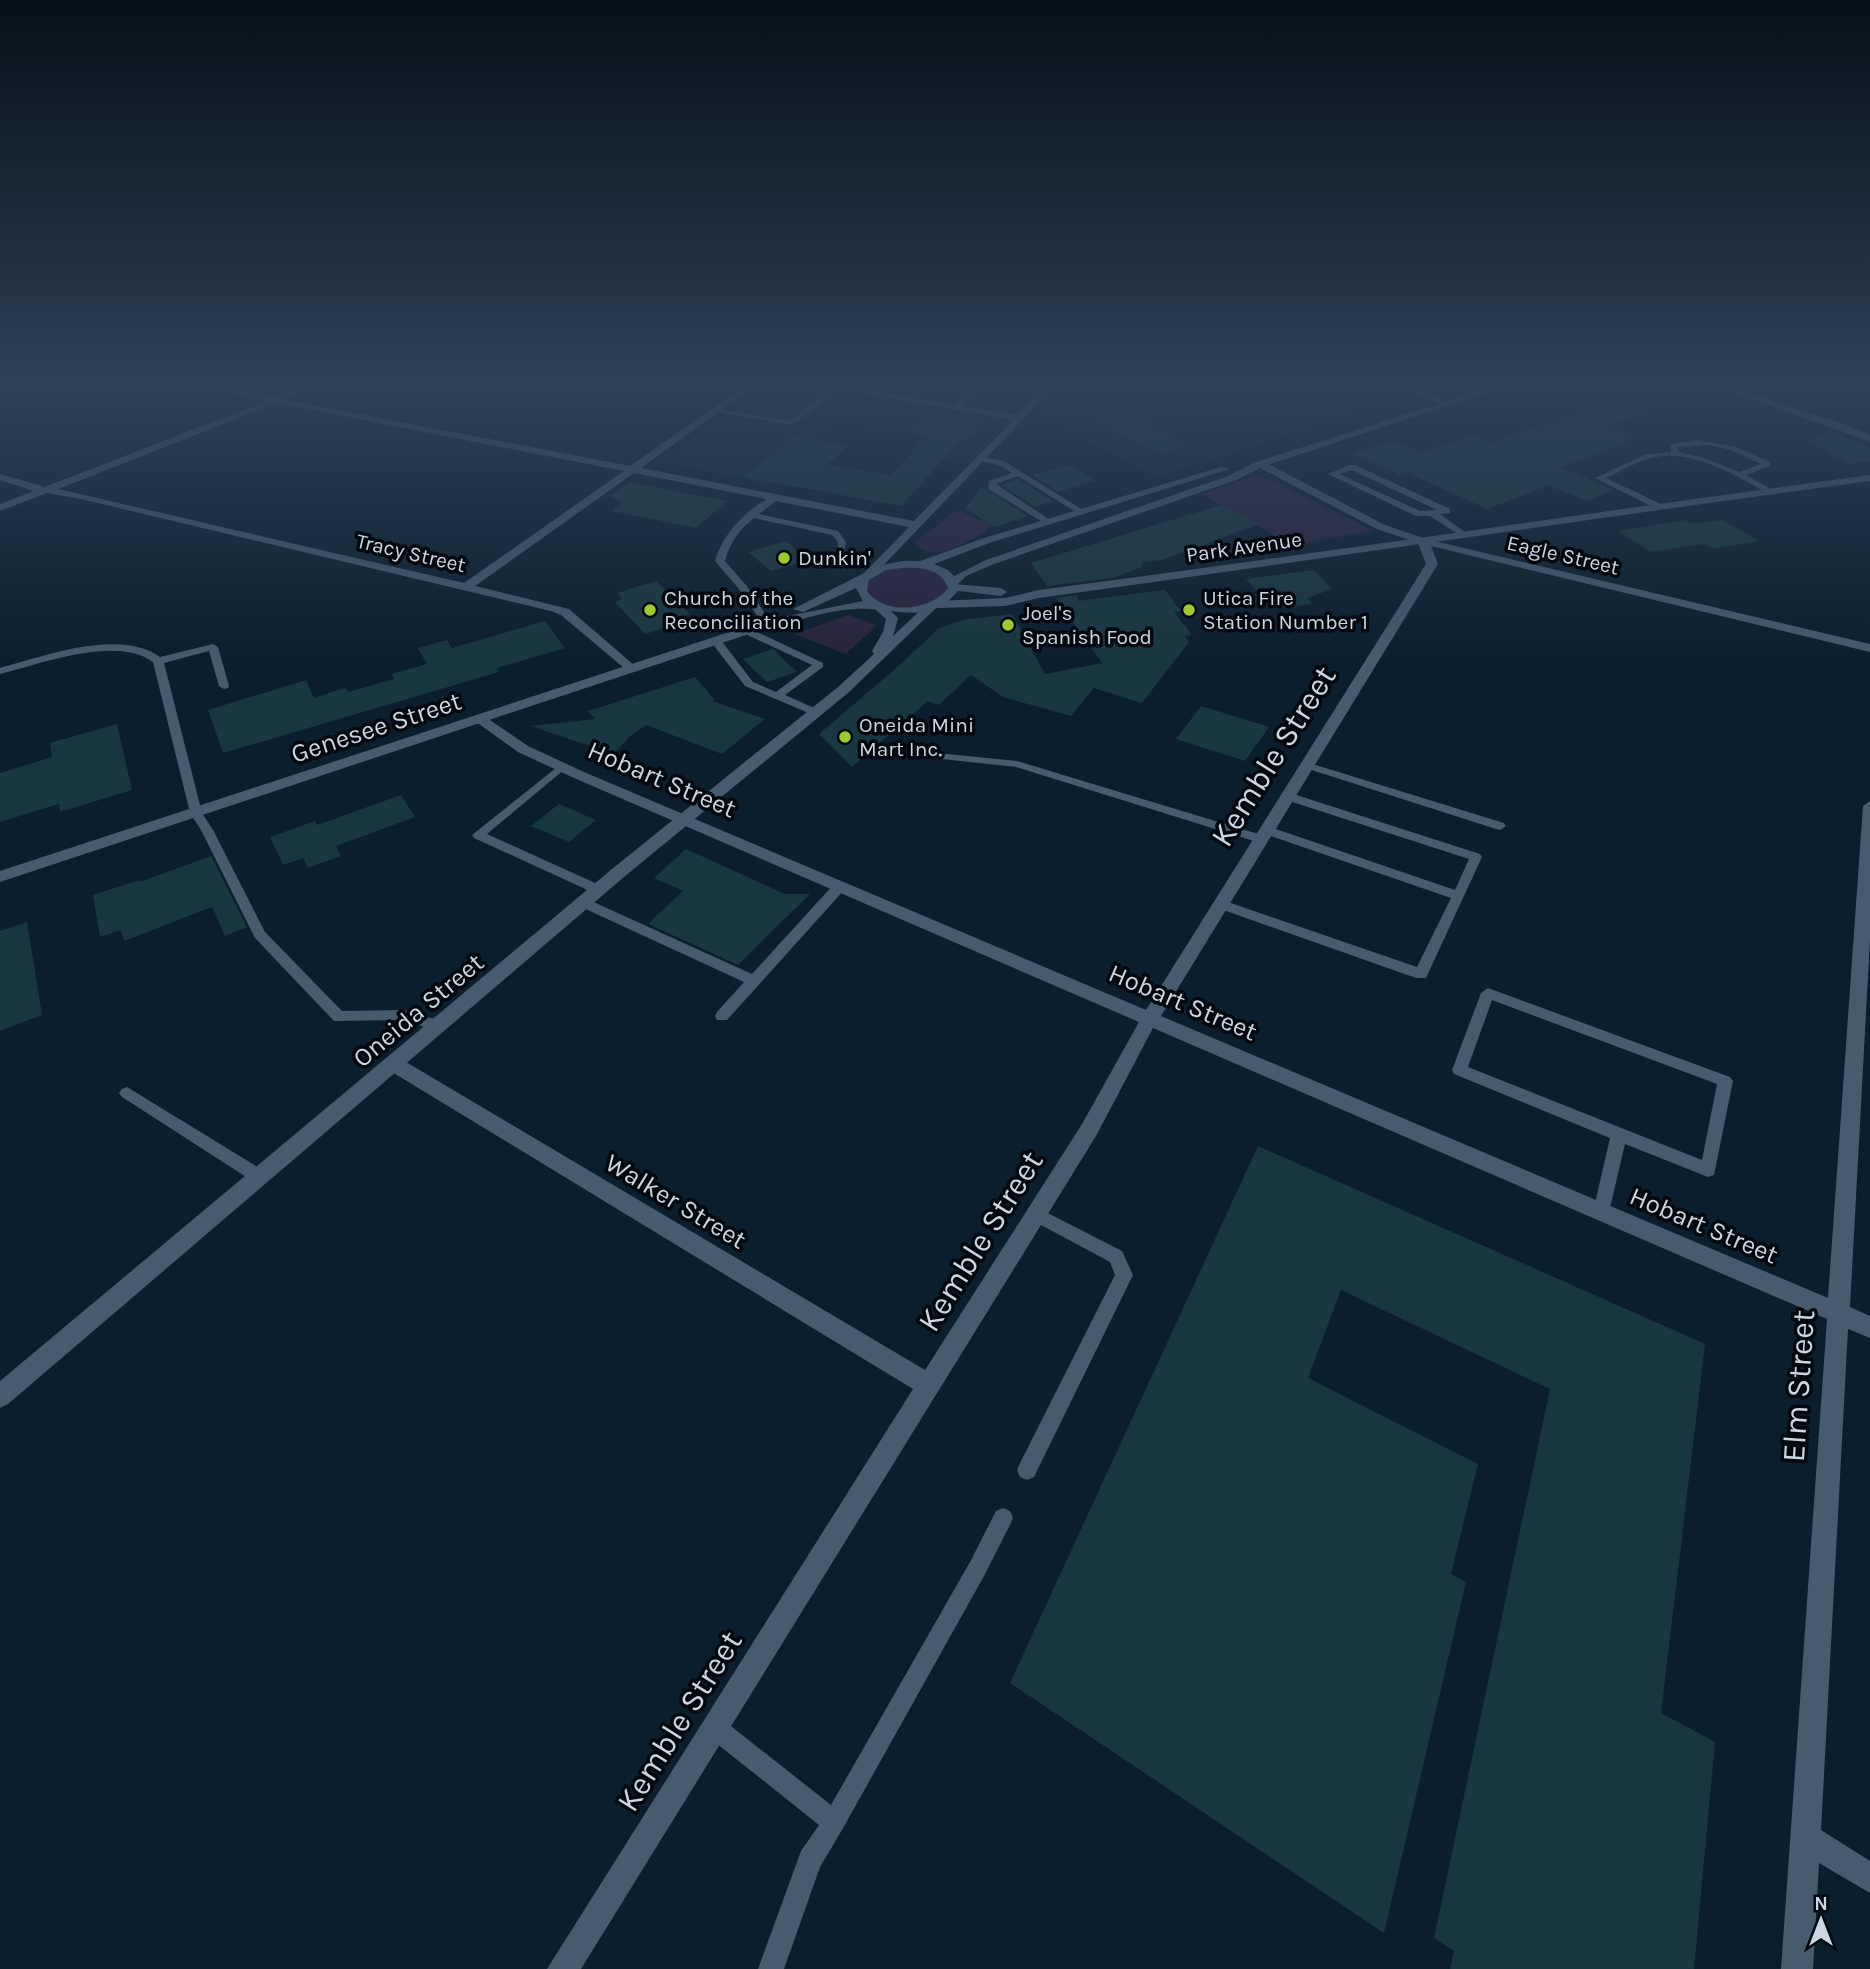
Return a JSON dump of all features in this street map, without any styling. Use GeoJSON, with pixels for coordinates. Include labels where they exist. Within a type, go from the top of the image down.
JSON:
{"type":"FeatureCollection","features":[{"type":"Feature","properties":{"kind":"street","name":"Tracy Street"},"geometry":{"type":"LineString","coordinates":[[3,478],[45,490],[468,585],[565,612],[630,669]]}},
{"type":"Feature","properties":{"kind":"street"},"geometry":{"type":"LineString","coordinates":[[0,508],[76,478]]}},
{"type":"Feature","properties":{"kind":"street"},"geometry":{"type":"LineString","coordinates":[[468,585],[620,478]]}},
{"type":"Feature","properties":{"kind":"street"},"geometry":{"type":"LineString","coordinates":[[673,478],[917,525]]}},
{"type":"Feature","properties":{"kind":"street"},"geometry":{"type":"LineString","coordinates":[[877,606],[861,593],[867,576],[963,478]]}},
{"type":"Feature","properties":{"kind":"street"},"geometry":{"type":"LineString","coordinates":[[867,576],[883,567],[917,564],[1192,478]]}},
{"type":"Feature","properties":{"kind":"street"},"geometry":{"type":"LineString","coordinates":[[898,544],[902,559],[942,571],[953,585],[962,573],[990,562],[1232,478]]}},
{"type":"Feature","properties":{"kind":"street","name":"Eagle Street"},"geometry":{"type":"LineString","coordinates":[[1287,478],[1381,527],[1423,541],[1870,648]]}},
{"type":"Feature","properties":{"kind":"street","name":"Park Avenue"},"geometry":{"type":"LineString","coordinates":[[877,606],[905,611],[934,606],[1005,602],[1040,594],[1870,478]]}},
{"type":"Feature","properties":{"kind":"street","name":"Kemble Street"},"geometry":{"type":"LineString","coordinates":[[563,1969],[1089,1130],[1150,1018],[1432,564],[1423,541]]}},
{"type":"Feature","properties":{"kind":"street","name":"Genesee Street"},"geometry":{"type":"LineString","coordinates":[[0,877],[747,631],[867,576]]}},
{"type":"Feature","properties":{"kind":"street","name":"Park Avenue"},"geometry":{"type":"LineString","coordinates":[[953,585],[1040,594]]}},
{"type":"Feature","properties":{"kind":"street","name":"Oneida Street"},"geometry":{"type":"LineString","coordinates":[[0,1396],[599,890],[815,712],[934,606],[946,600],[953,585]]}},
{"type":"Feature","properties":{"kind":"street","name":"Genesee Street"},"geometry":{"type":"LineString","coordinates":[[767,624],[853,605],[877,606]]}},
{"type":"Feature","properties":{"kind":"street","name":"Oneida Street"},"geometry":{"type":"LineString","coordinates":[[870,665],[889,632],[892,618],[877,606]]}},
{"type":"Feature","properties":{"kind":"street","name":"Hobart Street"},"geometry":{"type":"LineString","coordinates":[[479,719],[523,749],[561,766],[1870,1327]]}},
{"type":"Feature","properties":{"kind":"street","name":"Elm Street"},"geometry":{"type":"LineString","coordinates":[[1797,1969],[1838,1313],[1864,1003],[1870,806]]}},
{"type":"Feature","properties":{"kind":"street","name":"Walker Street"},"geometry":{"type":"LineString","coordinates":[[394,1065],[928,1385]]}},
{"type":"Feature","properties":{"kind":"street"},"geometry":{"type":"LineString","coordinates":[[1805,1838],[1870,1878]]}},
{"type":"Feature","properties":{"kind":"lane"},"geometry":{"type":"LineString","coordinates":[[1003,478],[992,482],[992,487],[1049,522]]}},
{"type":"Feature","properties":{"kind":"lane"},"geometry":{"type":"LineString","coordinates":[[1027,478],[1082,512]]}},
{"type":"Feature","properties":{"kind":"lane"},"geometry":{"type":"LineString","coordinates":[[1340,478],[1419,514],[1447,511],[1376,478]]}},
{"type":"Feature","properties":{"kind":"lane"},"geometry":{"type":"LineString","coordinates":[[1599,478],[1660,507]]}},
{"type":"Feature","properties":{"kind":"lane"},"geometry":{"type":"LineString","coordinates":[[1745,478],[1772,492]]}},
{"type":"Feature","properties":{"kind":"lane"},"geometry":{"type":"LineString","coordinates":[[767,624],[743,587],[720,561],[722,548],[736,528],[776,497]]}},
{"type":"Feature","properties":{"kind":"lane"},"geometry":{"type":"LineString","coordinates":[[1432,513],[1465,535]]}},
{"type":"Feature","properties":{"kind":"lane"},"geometry":{"type":"LineString","coordinates":[[752,515],[835,533],[842,542],[841,551]]}},
{"type":"Feature","properties":{"kind":"lane"},"geometry":{"type":"LineString","coordinates":[[747,631],[819,665],[777,696]]}},
{"type":"Feature","properties":{"kind":"lane"},"geometry":{"type":"LineString","coordinates":[[716,641],[749,684],[815,712]]}},
{"type":"Feature","properties":{"kind":"lane"},"geometry":{"type":"LineString","coordinates":[[158,661],[213,647],[223,686]]}},
{"type":"Feature","properties":{"kind":"lane"},"geometry":{"type":"LineString","coordinates":[[0,671],[69,654],[100,650],[141,650],[158,661],[196,813],[260,935],[339,1017],[403,1015],[440,1026]]}},
{"type":"Feature","properties":{"kind":"lane"},"geometry":{"type":"LineString","coordinates":[[927,755],[1017,764],[1263,834],[1459,896]]}},
{"type":"Feature","properties":{"kind":"lane"},"geometry":{"type":"LineString","coordinates":[[1306,765],[1500,826]]}},
{"type":"Feature","properties":{"kind":"lane"},"geometry":{"type":"LineString","coordinates":[[561,766],[478,835],[599,890]]}},
{"type":"Feature","properties":{"kind":"lane"},"geometry":{"type":"LineString","coordinates":[[1220,904],[1421,974],[1476,857],[1287,796]]}},
{"type":"Feature","properties":{"kind":"lane"},"geometry":{"type":"LineString","coordinates":[[722,1016],[840,886]]}},
{"type":"Feature","properties":{"kind":"lane"},"geometry":{"type":"LineString","coordinates":[[584,903],[754,981]]}},
{"type":"Feature","properties":{"kind":"lane"},"geometry":{"type":"LineString","coordinates":[[1488,993],[1725,1081],[1708,1170],[1619,1135],[1460,1070],[1488,993]]}},
{"type":"Feature","properties":{"kind":"lane"},"geometry":{"type":"LineString","coordinates":[[127,1093],[260,1177]]}},
{"type":"Feature","properties":{"kind":"lane"},"geometry":{"type":"LineString","coordinates":[[1601,1212],[1619,1135]]}},
{"type":"Feature","properties":{"kind":"lane"},"geometry":{"type":"LineString","coordinates":[[1027,1470],[1124,1275],[1116,1257],[1036,1214]]}},
{"type":"Feature","properties":{"kind":"lane"},"geometry":{"type":"LineString","coordinates":[[771,1969],[810,1860],[977,1569],[1003,1518]]}},
{"type":"Feature","properties":{"kind":"lane"},"geometry":{"type":"LineString","coordinates":[[714,1727],[834,1822]]}},
{"type":"Feature","properties":{"kind":"shaded area"},"geometry":{"type":"Polygon","coordinates":[[[738,478],[775,478],[768,484],[738,478]]]}},
{"type":"Feature","properties":{"kind":"shaded area"},"geometry":{"type":"Polygon","coordinates":[[[1249,478],[1270,479],[1373,531],[1291,545],[1202,494],[1249,478]]]}},
{"type":"Feature","properties":{"kind":"shaded area"},"geometry":{"type":"Polygon","coordinates":[[[957,510],[990,524],[986,532],[939,552],[922,549],[915,542],[957,510]]]}},
{"type":"Feature","properties":{"kind":"shaded area"},"geometry":{"type":"Polygon","coordinates":[[[883,567],[932,567],[953,583],[946,600],[905,611],[866,600],[863,579],[883,567]]]}},
{"type":"Feature","properties":{"kind":"shaded area"},"geometry":{"type":"Polygon","coordinates":[[[848,615],[877,625],[846,654],[794,634],[848,615]]]}},
{"type":"Feature","properties":{"kind":"building"},"geometry":{"type":"Polygon","coordinates":[[[748,478],[927,478],[901,506],[748,478]]]}},
{"type":"Feature","properties":{"kind":"building"},"geometry":{"type":"Polygon","coordinates":[[[1036,478],[1096,480],[1058,492],[1036,478]]]}},
{"type":"Feature","properties":{"kind":"building"},"geometry":{"type":"Polygon","coordinates":[[[1419,478],[1586,478],[1613,490],[1587,501],[1549,485],[1487,509],[1419,478]]]}},
{"type":"Feature","properties":{"kind":"building"},"geometry":{"type":"Polygon","coordinates":[[[1018,479],[1053,501],[1035,507],[1002,485],[1018,479]]]}},
{"type":"Feature","properties":{"kind":"building"},"geometry":{"type":"Polygon","coordinates":[[[629,482],[727,501],[696,528],[612,511],[622,502],[610,496],[629,482]]]}},
{"type":"Feature","properties":{"kind":"building"},"geometry":{"type":"Polygon","coordinates":[[[980,488],[1028,516],[994,527],[965,508],[980,488]]]}},
{"type":"Feature","properties":{"kind":"building"},"geometry":{"type":"Polygon","coordinates":[[[1221,505],[1259,524],[1162,560],[1142,562],[1142,567],[1113,578],[1047,586],[1031,563],[1221,505]]]}},
{"type":"Feature","properties":{"kind":"building"},"geometry":{"type":"Polygon","coordinates":[[[1686,520],[1692,524],[1722,520],[1760,541],[1713,549],[1704,544],[1651,552],[1618,531],[1686,520]]]}},
{"type":"Feature","properties":{"kind":"building"},"geometry":{"type":"Polygon","coordinates":[[[786,541],[809,560],[771,571],[748,552],[786,541]]]}},
{"type":"Feature","properties":{"kind":"building"},"geometry":{"type":"Polygon","coordinates":[[[1314,570],[1332,589],[1307,598],[1313,604],[1273,609],[1246,579],[1314,570]]]}},
{"type":"Feature","properties":{"kind":"building"},"geometry":{"type":"Polygon","coordinates":[[[656,581],[690,614],[674,619],[678,624],[645,634],[615,602],[622,599],[617,593],[656,581]]]}},
{"type":"Feature","properties":{"kind":"building"},"geometry":{"type":"Polygon","coordinates":[[[1165,590],[1181,611],[1174,612],[1192,635],[1185,636],[1189,642],[1142,703],[1094,688],[1071,716],[1003,697],[971,675],[939,705],[928,701],[852,767],[819,734],[938,629],[962,620],[1012,614],[1045,674],[1102,663],[1056,598],[1077,595],[1078,601],[1165,590]]]}},
{"type":"Feature","properties":{"kind":"building"},"geometry":{"type":"Polygon","coordinates":[[[545,621],[565,648],[497,668],[499,672],[223,753],[208,710],[306,680],[314,698],[345,688],[348,692],[394,679],[392,674],[427,664],[418,648],[447,640],[452,648],[545,621]]]}},
{"type":"Feature","properties":{"kind":"building"},"geometry":{"type":"Polygon","coordinates":[[[772,649],[797,672],[767,682],[743,659],[772,649]]]}},
{"type":"Feature","properties":{"kind":"building"},"geometry":{"type":"Polygon","coordinates":[[[695,677],[715,700],[712,701],[765,719],[722,754],[646,725],[629,737],[614,754],[531,726],[595,719],[588,711],[695,677]]]}},
{"type":"Feature","properties":{"kind":"building"},"geometry":{"type":"Polygon","coordinates":[[[1201,706],[1269,727],[1245,761],[1176,739],[1201,706]]]}},
{"type":"Feature","properties":{"kind":"building"},"geometry":{"type":"Polygon","coordinates":[[[117,724],[132,790],[60,812],[59,804],[0,822],[0,773],[52,757],[50,743],[117,724]]]}},
{"type":"Feature","properties":{"kind":"building"},"geometry":{"type":"Polygon","coordinates":[[[401,795],[415,817],[336,846],[341,856],[308,868],[303,858],[283,865],[270,837],[315,821],[317,825],[401,795]]]}},
{"type":"Feature","properties":{"kind":"building"},"geometry":{"type":"Polygon","coordinates":[[[559,804],[596,820],[569,842],[531,826],[559,804]]]}},
{"type":"Feature","properties":{"kind":"building"},"geometry":{"type":"Polygon","coordinates":[[[686,849],[785,894],[810,894],[738,965],[648,924],[683,891],[654,878],[686,849]]]}},
{"type":"Feature","properties":{"kind":"building"},"geometry":{"type":"Polygon","coordinates":[[[211,856],[247,927],[225,936],[212,907],[124,941],[121,930],[100,937],[93,895],[139,880],[140,882],[211,856]]]}},
{"type":"Feature","properties":{"kind":"building"},"geometry":{"type":"Polygon","coordinates":[[[27,922],[42,1015],[0,1031],[0,931],[27,922]]]}},
{"type":"Feature","properties":{"kind":"building"},"geometry":{"type":"Polygon","coordinates":[[[1258,1146],[1705,1344],[1661,1713],[1715,1742],[1694,1969],[1450,1969],[1454,1951],[1434,1938],[1550,1389],[1341,1290],[1308,1378],[1478,1464],[1451,1574],[1466,1582],[1384,1933],[1010,1683],[1258,1146]]]}},
{"type":"Feature","properties":{"kind":"place","name":"Dunkin'"},"geometry":{"type":"Point","coordinates":[784,558]}},
{"type":"Feature","properties":{"kind":"place","name":"Church of the Reconciliation"},"geometry":{"type":"Point","coordinates":[650,610]}},
{"type":"Feature","properties":{"kind":"place","name":"Utica Fire Station Number 1"},"geometry":{"type":"Point","coordinates":[1189,610]}},
{"type":"Feature","properties":{"kind":"place","name":"Joel's Spanish Food"},"geometry":{"type":"Point","coordinates":[1008,625]}},
{"type":"Feature","properties":{"kind":"place","name":"Oneida Mini Mart Inc."},"geometry":{"type":"Point","coordinates":[845,737]}}]}
